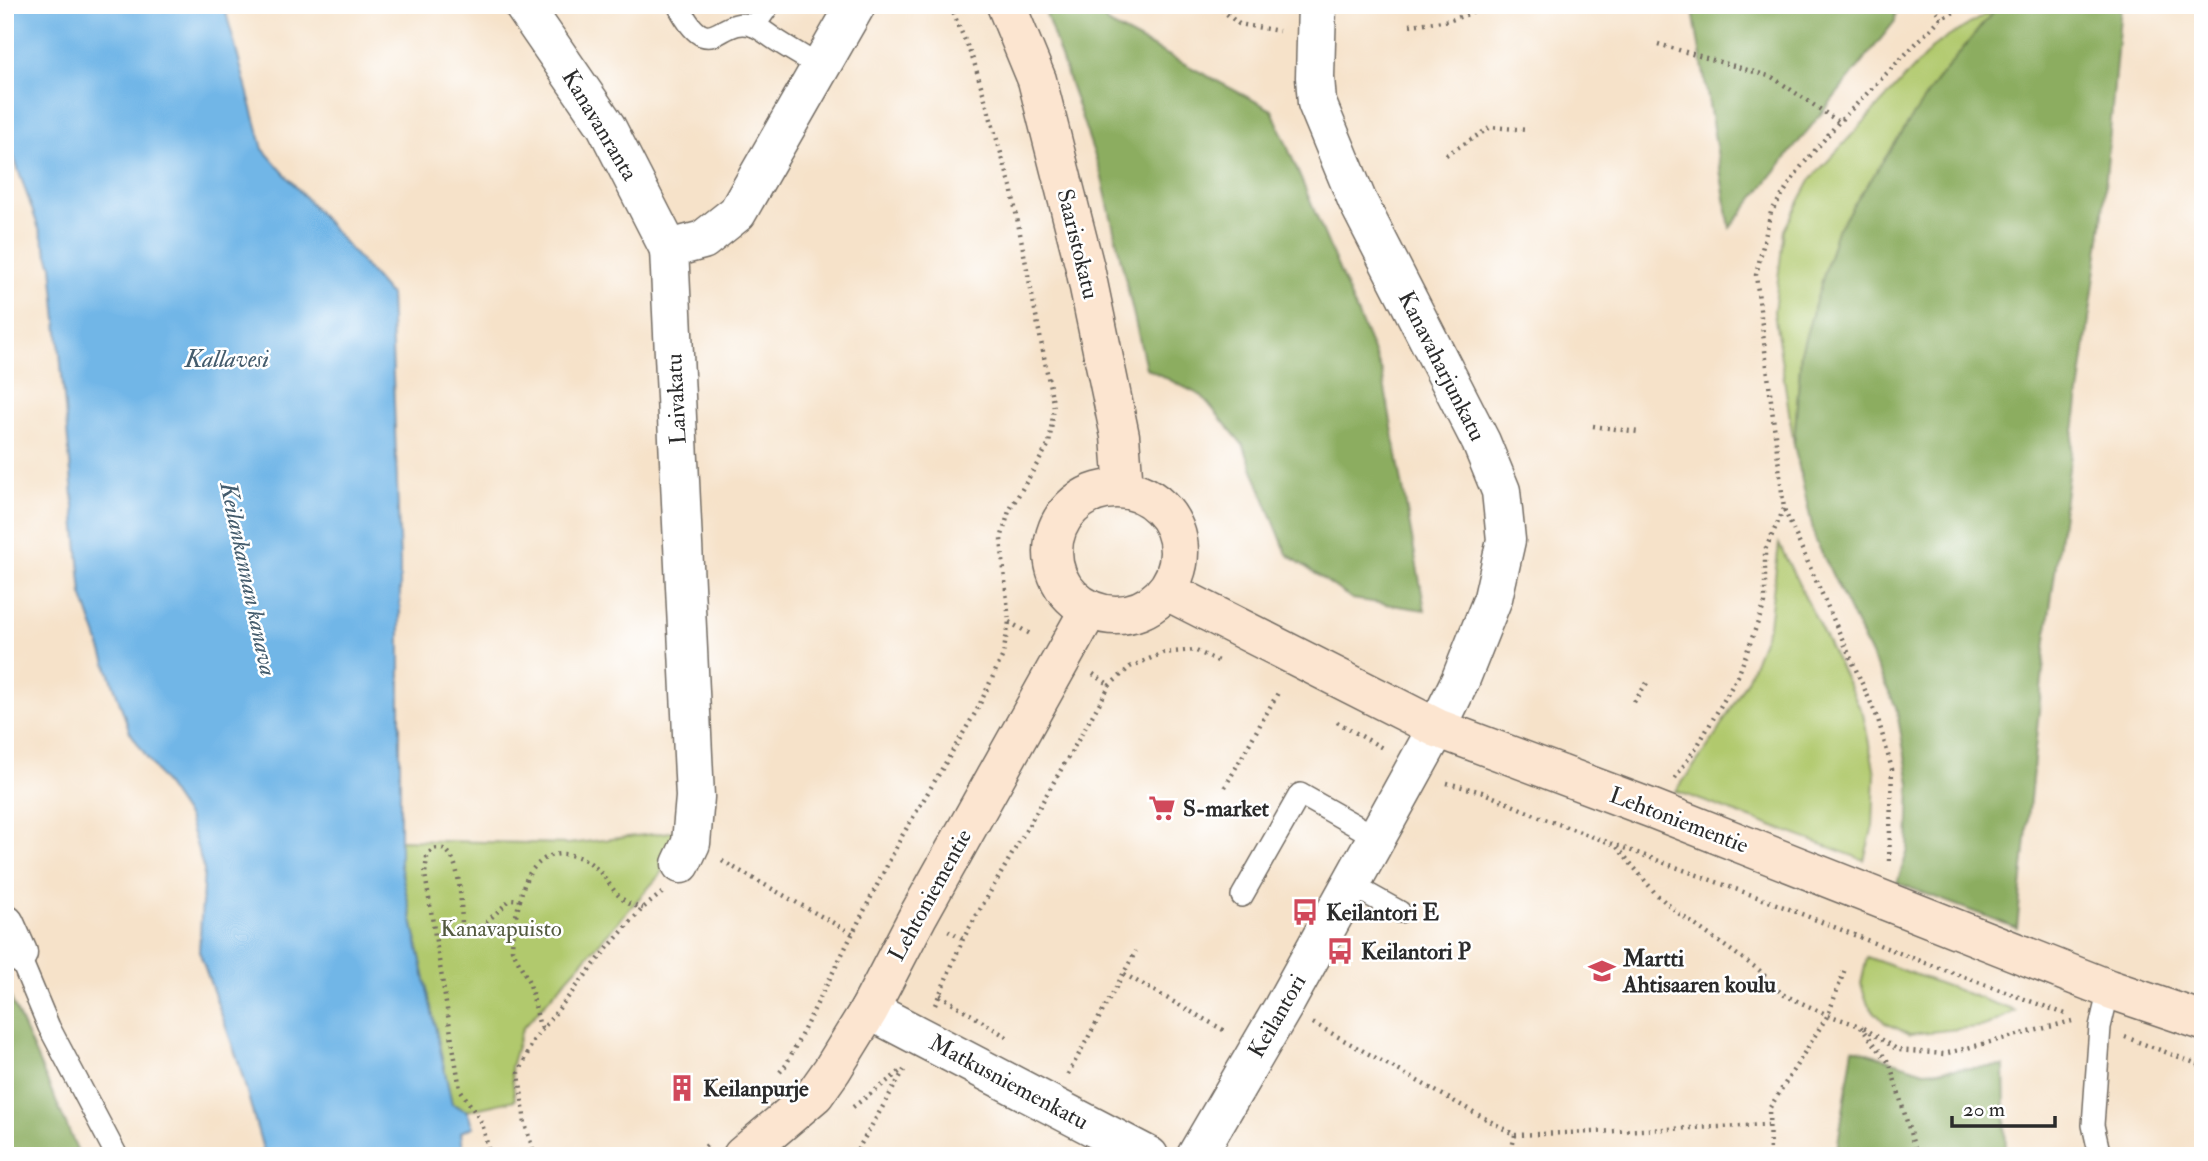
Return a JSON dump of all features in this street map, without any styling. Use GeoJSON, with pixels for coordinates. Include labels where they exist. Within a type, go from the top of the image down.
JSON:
{"type":"FeatureCollection","features":[{"type":"Feature","properties":{"kind":"main road","name":"Saaristokatu"},"geometry":{"type":"LineString","coordinates":[[1006,5],[1037,80],[1085,268],[1121,436],[1124,489]]}},
{"type":"Feature","properties":{"kind":"main road"},"geometry":{"type":"LineString","coordinates":[[1106,489],[1124,489],[1142,494],[1158,505],[1171,519],[1178,537],[1180,555],[1176,574],[1167,591],[1147,607],[1123,616],[1105,615],[1089,610],[1073,600],[1062,586],[1055,570],[1052,552],[1055,534],[1062,518],[1074,504],[1089,494],[1106,489]]}},
{"type":"Feature","properties":{"kind":"main road","name":"Lehtoniementie"},"geometry":{"type":"LineString","coordinates":[[1167,591],[1437,728],[1653,809],[2109,989],[2203,1021]]}},
{"type":"Feature","properties":{"kind":"main road","name":"Lehtoniementie"},"geometry":{"type":"LineString","coordinates":[[728,1147],[815,1094],[832,1070],[869,1010],[918,916],[1089,610]]}},
{"type":"Feature","properties":{"kind":"street","name":"Kanavanranta"},"geometry":{"type":"LineString","coordinates":[[523,5],[607,126],[669,249]]}},
{"type":"Feature","properties":{"kind":"street"},"geometry":{"type":"LineString","coordinates":[[669,249],[703,240],[737,213],[856,5]]}},
{"type":"Feature","properties":{"kind":"street","name":"Kanavaharjunkatu"},"geometry":{"type":"LineString","coordinates":[[1316,18],[1317,103],[1357,200],[1481,442],[1501,491],[1506,540],[1493,598],[1461,681],[1437,728]]}},
{"type":"Feature","properties":{"kind":"street","name":"Laivakatu"},"geometry":{"type":"LineString","coordinates":[[669,249],[695,797],[691,843],[698,860]]}},
{"type":"Feature","properties":{"kind":"street","name":"Keilantori"},"geometry":{"type":"LineString","coordinates":[[1196,1156],[1283,1007],[1437,728]]}},
{"type":"Feature","properties":{"kind":"street","name":"Matkusniemenkatu"},"geometry":{"type":"LineString","coordinates":[[869,1010],[1149,1156]]}},
{"type":"Feature","properties":{"kind":"lane"},"geometry":{"type":"LineString","coordinates":[[678,5],[688,25],[703,36],[713,36],[738,24],[754,26],[820,67]]}},
{"type":"Feature","properties":{"kind":"lane"},"geometry":{"type":"LineString","coordinates":[[754,26],[769,5]]}},
{"type":"Feature","properties":{"kind":"lane"},"geometry":{"type":"LineString","coordinates":[[1242,896],[1300,794],[1376,837]]}},
{"type":"Feature","properties":{"kind":"lane"},"geometry":{"type":"LineString","coordinates":[[1350,884],[1400,912]]}},
{"type":"Feature","properties":{"kind":"lane"},"geometry":{"type":"LineString","coordinates":[[12,939],[49,1027],[117,1156]]}},
{"type":"Feature","properties":{"kind":"lane"},"geometry":{"type":"LineString","coordinates":[[2100,1156],[2092,1125],[2100,1027],[2109,989]]}},
{"type":"Feature","properties":{"kind":"path"},"geometry":{"type":"LineString","coordinates":[[777,1076],[786,1065],[902,835],[977,710],[1003,655],[1009,622],[1001,539],[1009,511],[1049,443],[1054,408],[1011,187],[974,62],[950,5]]}},
{"type":"Feature","properties":{"kind":"path"},"geometry":{"type":"LineString","coordinates":[[1216,5],[1239,24],[1259,29],[1316,18]]}},
{"type":"Feature","properties":{"kind":"path"},"geometry":{"type":"LineString","coordinates":[[1410,25],[1451,20],[1494,5]]}},
{"type":"Feature","properties":{"kind":"path"},"geometry":{"type":"LineString","coordinates":[[1933,5],[1941,18]]}},
{"type":"Feature","properties":{"kind":"path"},"geometry":{"type":"LineString","coordinates":[[1889,861],[1892,769],[1878,719],[1784,509],[1756,275],[1771,212],[1800,168],[1839,122],[1941,18],[1970,5]]}},
{"type":"Feature","properties":{"kind":"path"},"geometry":{"type":"LineString","coordinates":[[1658,44],[1772,77],[1839,122]]}},
{"type":"Feature","properties":{"kind":"path"},"geometry":{"type":"LineString","coordinates":[[1446,155],[1491,127],[1528,130]]}},
{"type":"Feature","properties":{"kind":"path"},"geometry":{"type":"LineString","coordinates":[[1593,426],[1638,432]]}},
{"type":"Feature","properties":{"kind":"path"},"geometry":{"type":"LineString","coordinates":[[1653,809],[1698,745],[1738,676],[1765,603],[1765,551],[1784,509]]}},
{"type":"Feature","properties":{"kind":"path"},"geometry":{"type":"LineString","coordinates":[[940,995],[963,939],[1110,685],[1130,667],[1163,653],[1194,650],[1230,667]]}},
{"type":"Feature","properties":{"kind":"path"},"geometry":{"type":"LineString","coordinates":[[1634,702],[1649,680]]}},
{"type":"Feature","properties":{"kind":"path"},"geometry":{"type":"LineString","coordinates":[[1225,787],[1279,691],[1287,694]]}},
{"type":"Feature","properties":{"kind":"path"},"geometry":{"type":"LineString","coordinates":[[1329,717],[1414,767],[1450,784],[1482,792],[2079,1020],[1944,1055],[1898,1050],[1860,1026],[1828,1015],[1783,994],[1759,970],[1678,913],[1656,894],[1616,845]]}},
{"type":"Feature","properties":{"kind":"path"},"geometry":{"type":"LineString","coordinates":[[490,1156],[482,1123],[460,1089],[425,874],[427,857],[432,849],[442,848],[450,853],[458,875],[461,924],[469,931],[477,931],[511,899],[520,900]]}},
{"type":"Feature","properties":{"kind":"path"},"geometry":{"type":"LineString","coordinates":[[535,1156],[525,1124],[519,1073],[533,1041],[643,908],[626,902],[601,872],[584,858],[567,854],[552,855],[537,864],[525,876],[513,927],[512,949],[530,984],[539,1023],[543,1028]]}},
{"type":"Feature","properties":{"kind":"path"},"geometry":{"type":"LineString","coordinates":[[698,860],[853,934]]}},
{"type":"Feature","properties":{"kind":"path"},"geometry":{"type":"LineString","coordinates":[[1067,1075],[1136,951]]}},
{"type":"Feature","properties":{"kind":"path"},"geometry":{"type":"LineString","coordinates":[[1770,1156],[1769,1109],[1828,1015],[1845,969]]}},
{"type":"Feature","properties":{"kind":"path"},"geometry":{"type":"LineString","coordinates":[[1124,974],[1234,1036]]}},
{"type":"Feature","properties":{"kind":"path"},"geometry":{"type":"LineString","coordinates":[[1303,1018],[1515,1135],[1768,1125]]}},
{"type":"Feature","properties":{"kind":"path"},"geometry":{"type":"LineString","coordinates":[[1860,1026],[1890,1064],[1917,1156]]}},
{"type":"Feature","properties":{"kind":"path"},"geometry":{"type":"LineString","coordinates":[[2100,1027],[2203,1066]]}},
{"type":"Feature","properties":{"kind":"path"},"geometry":{"type":"LineString","coordinates":[[854,1156],[904,1069]]}},
{"type":"Feature","properties":{"kind":"path"},"geometry":{"type":"LineString","coordinates":[[1510,1156],[1515,1135]]}},
{"type":"Feature","properties":{"kind":"path"},"geometry":{"type":"LineString","coordinates":[[695,1156],[728,1147]]}},
{"type":"Feature","properties":{"kind":"green space"},"geometry":{"type":"Polygon","coordinates":[[[1043,5],[1100,5],[1107,23],[1272,110],[1382,372],[1425,610],[1352,599],[1287,554],[1243,445],[1202,396],[1146,368],[1101,174],[1043,5]]]}},
{"type":"Feature","properties":{"kind":"green space"},"geometry":{"type":"Polygon","coordinates":[[[1692,5],[1896,5],[1895,21],[1730,228],[1692,5]]]}},
{"type":"Feature","properties":{"kind":"green space"},"geometry":{"type":"Polygon","coordinates":[[[2002,5],[2121,5],[2102,224],[2047,631],[2017,928],[1897,883],[1908,850],[1910,783],[1896,707],[1815,539],[1794,445],[1801,352],[1837,230],[1935,83],[1996,8],[2002,5]]]}},
{"type":"Feature","properties":{"kind":"green space"},"geometry":{"type":"Polygon","coordinates":[[[1996,8],[1935,83],[1801,352],[1794,445],[1774,312],[1784,230],[1811,179],[1935,45],[1996,8]]]}},
{"type":"Feature","properties":{"kind":"green space"},"geometry":{"type":"Polygon","coordinates":[[[1779,544],[1863,714],[1875,773],[1873,826],[1864,860],[1676,791],[1714,738],[1747,680],[1769,625],[1779,544]]]}},
{"type":"Feature","properties":{"kind":"green space","name":"Kanavapuisto"},"geometry":{"type":"Polygon","coordinates":[[[679,831],[660,875],[522,1029],[511,1067],[515,1100],[467,1111],[452,1104],[400,865],[400,840],[568,844],[679,831]]]}},
{"type":"Feature","properties":{"kind":"green space"},"geometry":{"type":"Polygon","coordinates":[[[1867,957],[2015,1011],[1987,1026],[1910,1034],[1885,1023],[1868,1005],[1861,984],[1867,957]]]}},
{"type":"Feature","properties":{"kind":"green space"},"geometry":{"type":"Polygon","coordinates":[[[5,985],[80,1156],[5,1156],[5,985]]]}},
{"type":"Feature","properties":{"kind":"green space"},"geometry":{"type":"Polygon","coordinates":[[[1853,1048],[1924,1071],[2004,1066],[2006,1156],[1836,1156],[1853,1048]]]}},
{"type":"Feature","properties":{"kind":"water","name":"Kallavesi"},"geometry":{"type":"Polygon","coordinates":[[[5,5],[224,5],[263,149],[390,295],[400,563],[400,865],[452,1104],[467,1111],[473,1127],[461,1132],[464,1156],[265,1156],[238,1061],[199,951],[204,870],[188,818],[130,732],[82,594],[52,266],[5,132],[5,5]]]}},
{"type":"Feature","properties":{"kind":"place","name":"S-market"},"geometry":{"type":"Point","coordinates":[1162,808]}},
{"type":"Feature","properties":{"kind":"place","name":"Keilantori E"},"geometry":{"type":"Point","coordinates":[1305,912]}},
{"type":"Feature","properties":{"kind":"place","name":"Keilantori P"},"geometry":{"type":"Point","coordinates":[1340,951]}},
{"type":"Feature","properties":{"kind":"place","name":"Martti Ahtisaaren koulu"},"geometry":{"type":"Point","coordinates":[1602,971]}},
{"type":"Feature","properties":{"kind":"place","name":"Keilanpurje"},"geometry":{"type":"Point","coordinates":[682,1088]}},
{"type":"Feature","properties":{"kind":"water label","name":"Keilankannan kanava"},"geometry":{"type":"Point","coordinates":[248,579]}}]}
